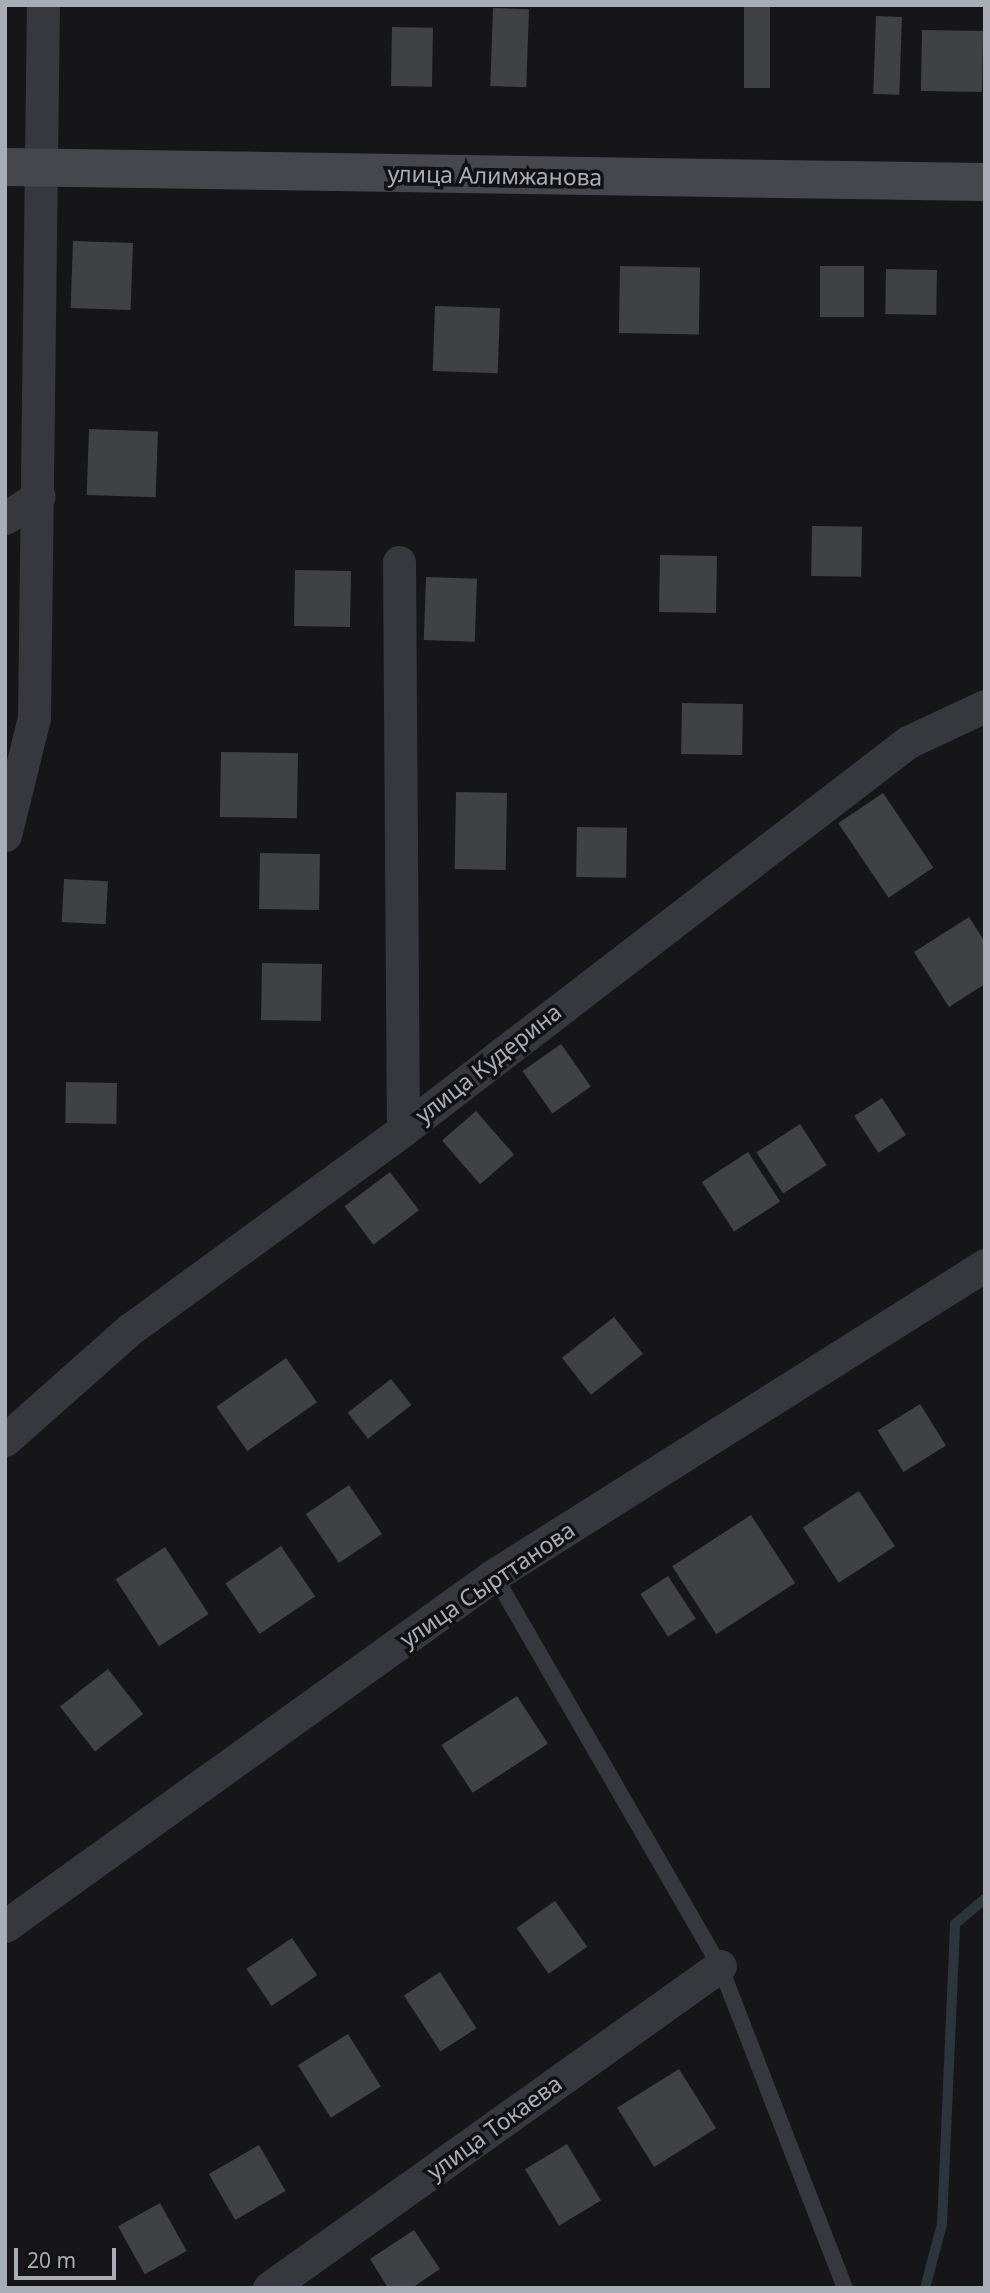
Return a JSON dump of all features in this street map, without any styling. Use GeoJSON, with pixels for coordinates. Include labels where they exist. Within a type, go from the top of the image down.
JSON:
{"type":"FeatureCollection","features":[{"type":"Feature","properties":{"kind":"street"},"geometry":{"type":"LineString","coordinates":[[5,835],[34,718],[39,496],[21,167],[43,5]]}},
{"type":"Feature","properties":{"kind":"street","name":"улица Алимжанова"},"geometry":{"type":"LineString","coordinates":[[21,167],[985,182]]}},
{"type":"Feature","properties":{"kind":"street"},"geometry":{"type":"LineString","coordinates":[[5,518],[39,496]]}},
{"type":"Feature","properties":{"kind":"street"},"geometry":{"type":"LineString","coordinates":[[399,562],[403,1130]]}},
{"type":"Feature","properties":{"kind":"street","name":"улица Кудерина"},"geometry":{"type":"LineString","coordinates":[[5,1440],[129,1330],[403,1130],[908,742],[985,706]]}},
{"type":"Feature","properties":{"kind":"street","name":"улица Сырттанова"},"geometry":{"type":"LineString","coordinates":[[5,1926],[494,1575],[985,1265]]}},
{"type":"Feature","properties":{"kind":"street","name":"улица Токаева"},"geometry":{"type":"LineString","coordinates":[[269,2288],[720,1966]]}},
{"type":"Feature","properties":{"kind":"lane"},"geometry":{"type":"LineString","coordinates":[[494,1575],[720,1966],[845,2288]]}},
{"type":"Feature","properties":{"kind":"building"},"geometry":{"type":"Polygon","coordinates":[[[744,5],[770,5],[770,88],[744,88],[744,5]]]}},
{"type":"Feature","properties":{"kind":"building"},"geometry":{"type":"Polygon","coordinates":[[[493,8],[529,9],[526,87],[490,86],[493,8]]]}},
{"type":"Feature","properties":{"kind":"building"},"geometry":{"type":"Polygon","coordinates":[[[876,16],[902,17],[899,95],[873,94],[876,16]]]}},
{"type":"Feature","properties":{"kind":"building"},"geometry":{"type":"Polygon","coordinates":[[[392,27],[433,28],[432,87],[391,86],[392,27]]]}},
{"type":"Feature","properties":{"kind":"building"},"geometry":{"type":"Polygon","coordinates":[[[922,30],[983,31],[982,92],[921,91],[922,30]]]}},
{"type":"Feature","properties":{"kind":"building"},"geometry":{"type":"Polygon","coordinates":[[[73,241],[133,243],[131,310],[71,308],[73,241]]]}},
{"type":"Feature","properties":{"kind":"building"},"geometry":{"type":"Polygon","coordinates":[[[620,266],[700,267],[699,334],[619,333],[620,266]]]}},
{"type":"Feature","properties":{"kind":"building"},"geometry":{"type":"Polygon","coordinates":[[[820,266],[864,266],[864,317],[820,317],[820,266]]]}},
{"type":"Feature","properties":{"kind":"building"},"geometry":{"type":"Polygon","coordinates":[[[886,269],[937,270],[936,315],[885,314],[886,269]]]}},
{"type":"Feature","properties":{"kind":"building"},"geometry":{"type":"Polygon","coordinates":[[[435,306],[500,308],[498,373],[433,371],[435,306]]]}},
{"type":"Feature","properties":{"kind":"building"},"geometry":{"type":"Polygon","coordinates":[[[89,429],[158,431],[156,497],[87,495],[89,429]]]}},
{"type":"Feature","properties":{"kind":"building"},"geometry":{"type":"Polygon","coordinates":[[[812,526],[862,527],[861,577],[811,576],[812,526]]]}},
{"type":"Feature","properties":{"kind":"building"},"geometry":{"type":"Polygon","coordinates":[[[660,555],[717,556],[716,613],[659,612],[660,555]]]}},
{"type":"Feature","properties":{"kind":"building"},"geometry":{"type":"Polygon","coordinates":[[[295,570],[351,571],[350,627],[294,626],[295,570]]]}},
{"type":"Feature","properties":{"kind":"building"},"geometry":{"type":"Polygon","coordinates":[[[426,577],[477,579],[475,642],[424,640],[426,577]]]}},
{"type":"Feature","properties":{"kind":"building"},"geometry":{"type":"Polygon","coordinates":[[[682,703],[743,704],[742,755],[681,754],[682,703]]]}},
{"type":"Feature","properties":{"kind":"building"},"geometry":{"type":"Polygon","coordinates":[[[221,752],[298,753],[297,818],[220,817],[221,752]]]}},
{"type":"Feature","properties":{"kind":"building"},"geometry":{"type":"Polygon","coordinates":[[[456,792],[507,793],[506,870],[455,869],[456,792]]]}},
{"type":"Feature","properties":{"kind":"building"},"geometry":{"type":"Polygon","coordinates":[[[883,793],[933,868],[889,898],[838,823],[883,793]]]}},
{"type":"Feature","properties":{"kind":"building"},"geometry":{"type":"Polygon","coordinates":[[[577,827],[627,828],[626,878],[576,877],[577,827]]]}},
{"type":"Feature","properties":{"kind":"building"},"geometry":{"type":"Polygon","coordinates":[[[260,853],[320,854],[319,910],[259,909],[260,853]]]}},
{"type":"Feature","properties":{"kind":"building"},"geometry":{"type":"Polygon","coordinates":[[[64,879],[108,881],[106,924],[62,922],[64,879]]]}},
{"type":"Feature","properties":{"kind":"building"},"geometry":{"type":"Polygon","coordinates":[[[969,917],[985,942],[985,984],[949,1007],[914,952],[969,917]]]}},
{"type":"Feature","properties":{"kind":"building"},"geometry":{"type":"Polygon","coordinates":[[[262,963],[322,964],[321,1021],[261,1020],[262,963]]]}},
{"type":"Feature","properties":{"kind":"building"},"geometry":{"type":"Polygon","coordinates":[[[561,1044],[591,1087],[552,1114],[522,1071],[561,1044]]]}},
{"type":"Feature","properties":{"kind":"building"},"geometry":{"type":"Polygon","coordinates":[[[66,1082],[117,1083],[116,1124],[65,1123],[66,1082]]]}},
{"type":"Feature","properties":{"kind":"building"},"geometry":{"type":"Polygon","coordinates":[[[882,1098],[906,1135],[878,1153],[854,1116],[882,1098]]]}},
{"type":"Feature","properties":{"kind":"building"},"geometry":{"type":"Polygon","coordinates":[[[476,1111],[514,1155],[480,1184],[442,1141],[476,1111]]]}},
{"type":"Feature","properties":{"kind":"building"},"geometry":{"type":"Polygon","coordinates":[[[800,1124],[827,1165],[783,1193],[756,1152],[800,1124]]]}},
{"type":"Feature","properties":{"kind":"building"},"geometry":{"type":"Polygon","coordinates":[[[748,1152],[780,1201],[734,1231],[702,1182],[748,1152]]]}},
{"type":"Feature","properties":{"kind":"building"},"geometry":{"type":"Polygon","coordinates":[[[390,1172],[419,1210],[373,1245],[344,1206],[390,1172]]]}},
{"type":"Feature","properties":{"kind":"building"},"geometry":{"type":"Polygon","coordinates":[[[614,1317],[643,1354],[591,1395],[562,1358],[614,1317]]]}},
{"type":"Feature","properties":{"kind":"building"},"geometry":{"type":"Polygon","coordinates":[[[286,1358],[317,1402],[247,1451],[216,1407],[286,1358]]]}},
{"type":"Feature","properties":{"kind":"building"},"geometry":{"type":"Polygon","coordinates":[[[391,1379],[411,1405],[368,1439],[348,1413],[391,1379]]]}},
{"type":"Feature","properties":{"kind":"building"},"geometry":{"type":"Polygon","coordinates":[[[920,1404],[946,1446],[904,1472],[878,1430],[920,1404]]]}},
{"type":"Feature","properties":{"kind":"building"},"geometry":{"type":"Polygon","coordinates":[[[349,1485],[382,1534],[339,1563],[306,1514],[349,1485]]]}},
{"type":"Feature","properties":{"kind":"building"},"geometry":{"type":"Polygon","coordinates":[[[859,1491],[895,1546],[839,1583],[803,1527],[859,1491]]]}},
{"type":"Feature","properties":{"kind":"building"},"geometry":{"type":"Polygon","coordinates":[[[751,1515],[795,1583],[716,1634],[672,1566],[751,1515]]]}},
{"type":"Feature","properties":{"kind":"building"},"geometry":{"type":"Polygon","coordinates":[[[281,1546],[315,1597],[260,1634],[225,1583],[281,1546]]]}},
{"type":"Feature","properties":{"kind":"building"},"geometry":{"type":"Polygon","coordinates":[[[165,1547],[209,1614],[159,1646],[116,1579],[165,1547]]]}},
{"type":"Feature","properties":{"kind":"building"},"geometry":{"type":"Polygon","coordinates":[[[668,1576],[696,1619],[668,1637],[640,1594],[668,1576]]]}},
{"type":"Feature","properties":{"kind":"building"},"geometry":{"type":"Polygon","coordinates":[[[108,1669],[143,1714],[95,1751],[60,1707],[108,1669]]]}},
{"type":"Feature","properties":{"kind":"building"},"geometry":{"type":"Polygon","coordinates":[[[517,1696],[548,1744],[473,1793],[442,1745],[517,1696]]]}},
{"type":"Feature","properties":{"kind":"building"},"geometry":{"type":"Polygon","coordinates":[[[555,1901],[587,1947],[549,1974],[516,1928],[555,1901]]]}},
{"type":"Feature","properties":{"kind":"building"},"geometry":{"type":"Polygon","coordinates":[[[292,1938],[317,1975],[272,2006],[246,1969],[292,1938]]]}},
{"type":"Feature","properties":{"kind":"building"},"geometry":{"type":"Polygon","coordinates":[[[440,1972],[476,2028],[440,2052],[404,1995],[440,1972]]]}},
{"type":"Feature","properties":{"kind":"building"},"geometry":{"type":"Polygon","coordinates":[[[348,2034],[381,2087],[331,2118],[298,2065],[348,2034]]]}},
{"type":"Feature","properties":{"kind":"building"},"geometry":{"type":"Polygon","coordinates":[[[679,2069],[716,2128],[654,2167],[617,2108],[679,2069]]]}},
{"type":"Feature","properties":{"kind":"building"},"geometry":{"type":"Polygon","coordinates":[[[567,2144],[601,2201],[559,2226],[525,2169],[567,2144]]]}},
{"type":"Feature","properties":{"kind":"building"},"geometry":{"type":"Polygon","coordinates":[[[259,2145],[286,2191],[235,2220],[209,2174],[259,2145]]]}},
{"type":"Feature","properties":{"kind":"building"},"geometry":{"type":"Polygon","coordinates":[[[160,2203],[187,2251],[145,2274],[118,2226],[160,2203]]]}},
{"type":"Feature","properties":{"kind":"building"},"geometry":{"type":"Polygon","coordinates":[[[414,2230],[440,2269],[412,2288],[388,2288],[370,2259],[414,2230]]]}},
{"type":"Feature","properties":{"kind":"waterway"},"geometry":{"type":"LineString","coordinates":[[925,2288],[942,2224],[955,1924],[985,1899]]}}]}
